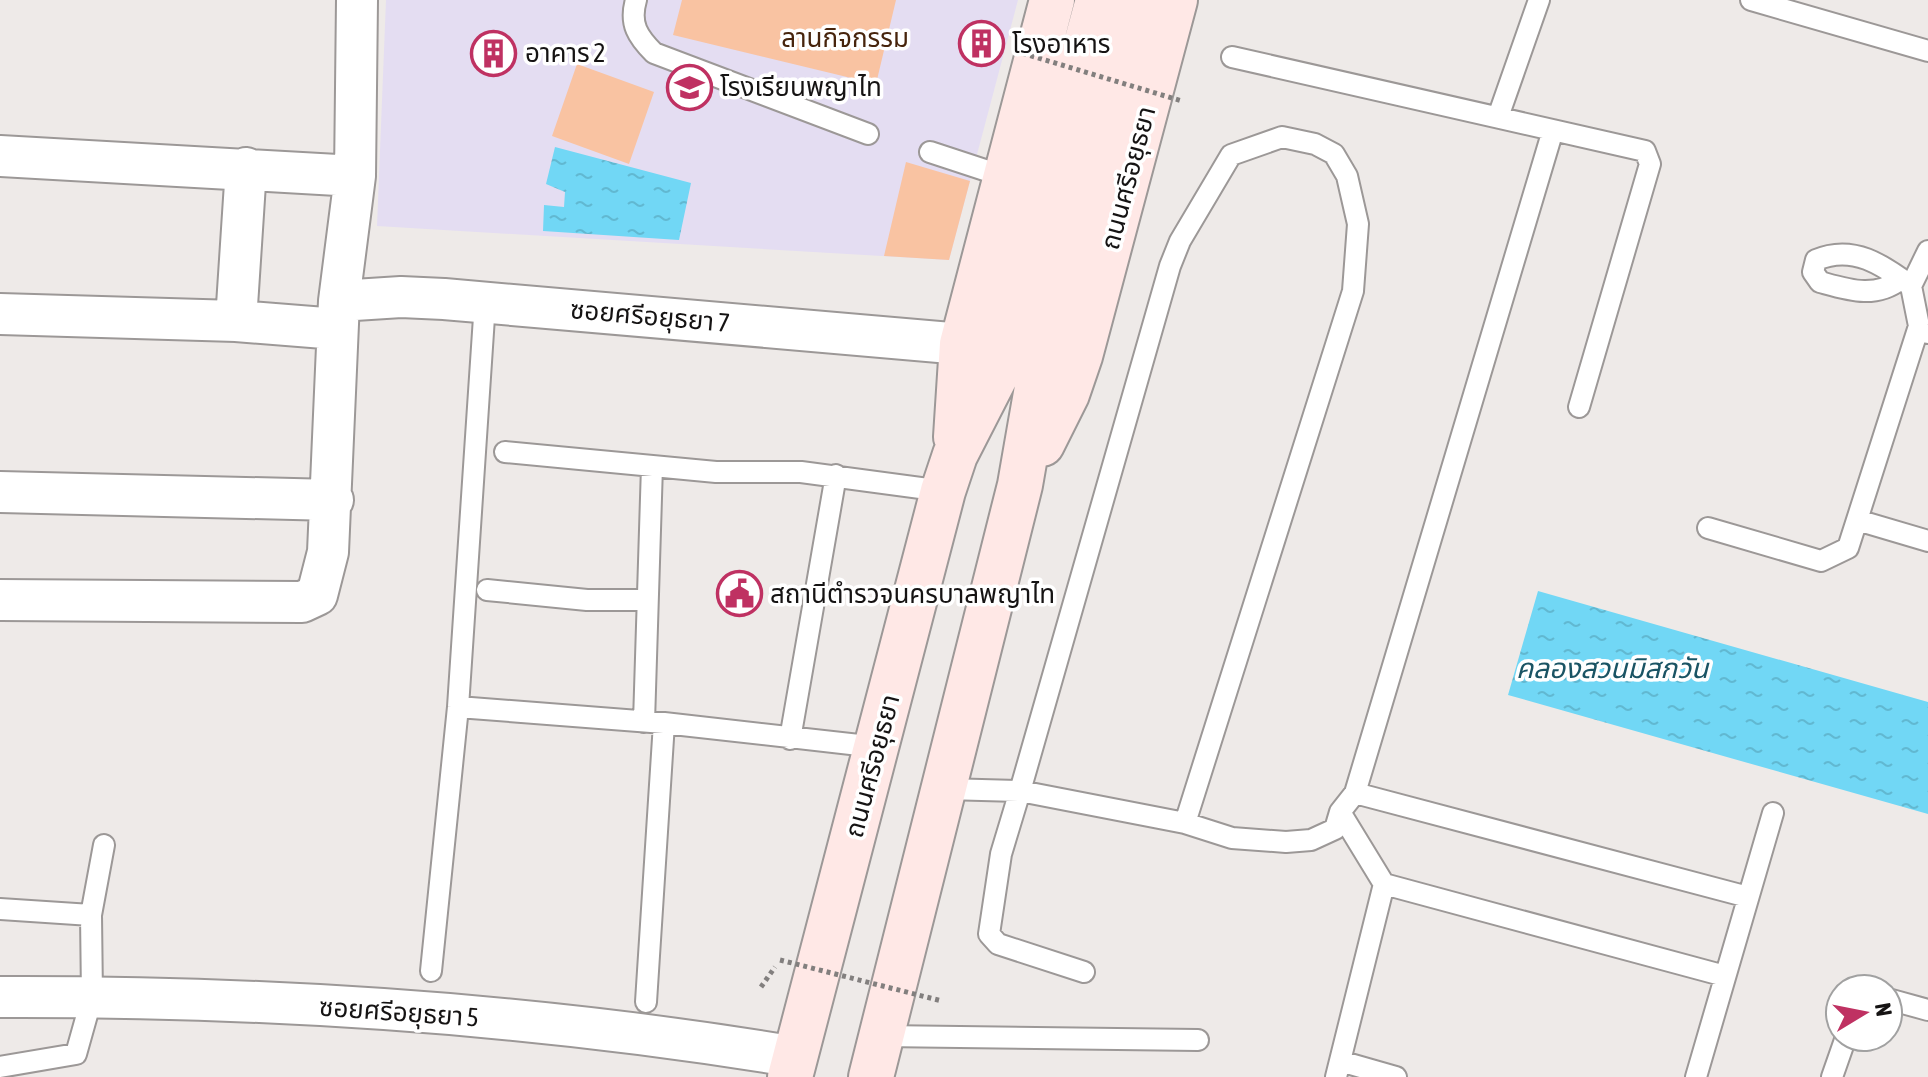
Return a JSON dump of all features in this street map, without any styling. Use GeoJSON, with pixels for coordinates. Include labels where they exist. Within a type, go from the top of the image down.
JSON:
{"type":"FeatureCollection","features":[{"type":"Feature","properties":{"kind":"main road","name":"ถนนศรีอยุธยา"},"geometry":{"type":"LineString","coordinates":[[793,1067],[949,473],[962,344],[1052,0]]}},
{"type":"Feature","properties":{"kind":"main road","name":"ถนนศรีอยุธยา"},"geometry":{"type":"LineString","coordinates":[[949,473],[996,375],[1098,0]]}},
{"type":"Feature","properties":{"kind":"main road","name":"ถนนศรีอยุธยา"},"geometry":{"type":"LineString","coordinates":[[871,1077],[1020,485],[1043,353],[1134,0]]}},
{"type":"Feature","properties":{"kind":"main road","name":"ถนนศรีอยุธยา"},"geometry":{"type":"LineString","coordinates":[[1020,485],[1067,394],[1080,356],[1175,0]]}},
{"type":"Feature","properties":{"kind":"street"},"geometry":{"type":"LineString","coordinates":[[0,600],[302,602],[317,595],[328,552],[333,500],[338,315],[355,176],[357,0]]}},
{"type":"Feature","properties":{"kind":"street"},"geometry":{"type":"LineString","coordinates":[[0,156],[355,176]]}},
{"type":"Feature","properties":{"kind":"street"},"geometry":{"type":"LineString","coordinates":[[236,321],[246,168]]}},
{"type":"Feature","properties":{"kind":"street","name":"ซอยศรีอยุธยา 7"},"geometry":{"type":"LineString","coordinates":[[0,314],[236,321],[338,315],[401,297],[962,344]]}},
{"type":"Feature","properties":{"kind":"street"},"geometry":{"type":"LineString","coordinates":[[0,492],[333,500]]}},
{"type":"Feature","properties":{"kind":"street","name":"ซอยศรีอยุธยา 5"},"geometry":{"type":"LineString","coordinates":[[0,997],[187,998],[438,1014],[641,1034],[793,1067]]}},
{"type":"Feature","properties":{"kind":"lane"},"geometry":{"type":"LineString","coordinates":[[636,0],[633,10],[635,34],[654,53],[868,134]]}},
{"type":"Feature","properties":{"kind":"lane"},"geometry":{"type":"LineString","coordinates":[[1498,117],[1539,0]]}},
{"type":"Feature","properties":{"kind":"lane"},"geometry":{"type":"LineString","coordinates":[[1751,0],[1928,51]]}},
{"type":"Feature","properties":{"kind":"lane"},"geometry":{"type":"LineString","coordinates":[[1232,57],[1645,151],[1650,164],[1579,407]]}},
{"type":"Feature","properties":{"kind":"lane"},"geometry":{"type":"LineString","coordinates":[[945,789],[1020,791],[1185,823],[1232,838],[1286,842],[1311,840],[1335,829],[1340,812],[1355,793],[1553,130]]}},
{"type":"Feature","properties":{"kind":"lane"},"geometry":{"type":"LineString","coordinates":[[1084,972],[998,944],[989,934],[1001,854],[1180,241],[1231,155],[1282,137],[1315,144],[1334,154],[1347,176],[1358,224],[1353,291],[1185,823]]}},
{"type":"Feature","properties":{"kind":"lane"},"geometry":{"type":"LineString","coordinates":[[930,152],[1006,177]]}},
{"type":"Feature","properties":{"kind":"lane"},"geometry":{"type":"LineString","coordinates":[[1708,528],[1821,561],[1848,548],[1923,330],[1906,283],[1928,251]]}},
{"type":"Feature","properties":{"kind":"lane"},"geometry":{"type":"LineString","coordinates":[[431,971],[458,707],[485,302]]}},
{"type":"Feature","properties":{"kind":"lane"},"geometry":{"type":"LineString","coordinates":[[505,452],[652,466],[836,475],[949,473]]}},
{"type":"Feature","properties":{"kind":"lane"},"geometry":{"type":"LineString","coordinates":[[646,1002],[654,722],[646,600],[652,466]]}},
{"type":"Feature","properties":{"kind":"lane"},"geometry":{"type":"LineString","coordinates":[[790,739],[836,475]]}},
{"type":"Feature","properties":{"kind":"lane"},"geometry":{"type":"LineString","coordinates":[[1857,520],[1928,541]]}},
{"type":"Feature","properties":{"kind":"lane"},"geometry":{"type":"LineString","coordinates":[[487,590],[587,600],[646,600]]}},
{"type":"Feature","properties":{"kind":"lane"},"geometry":{"type":"LineString","coordinates":[[458,707],[654,722],[877,747]]}},
{"type":"Feature","properties":{"kind":"lane"},"geometry":{"type":"LineString","coordinates":[[1355,793],[1748,897]]}},
{"type":"Feature","properties":{"kind":"lane"},"geometry":{"type":"LineString","coordinates":[[1340,812],[1384,884],[1725,976]]}},
{"type":"Feature","properties":{"kind":"lane"},"geometry":{"type":"LineString","coordinates":[[1696,1077],[1773,813]]}},
{"type":"Feature","properties":{"kind":"lane"},"geometry":{"type":"LineString","coordinates":[[0,1067],[76,1054],[92,997],[91,915],[104,845]]}},
{"type":"Feature","properties":{"kind":"lane"},"geometry":{"type":"LineString","coordinates":[[1384,884],[1338,1069],[1396,1077]]}},
{"type":"Feature","properties":{"kind":"lane"},"geometry":{"type":"LineString","coordinates":[[0,909],[91,915]]}},
{"type":"Feature","properties":{"kind":"lane"},"geometry":{"type":"LineString","coordinates":[[1904,1003],[1928,1010]]}},
{"type":"Feature","properties":{"kind":"lane"},"geometry":{"type":"LineString","coordinates":[[882,1036],[1198,1040]]}},
{"type":"Feature","properties":{"kind":"lane"},"geometry":{"type":"LineString","coordinates":[[1832,1077],[1840,1053]]}},
{"type":"Feature","properties":{"kind":"path"},"geometry":{"type":"LineString","coordinates":[[1015,51],[1182,101]]}},
{"type":"Feature","properties":{"kind":"path"},"geometry":{"type":"LineString","coordinates":[[761,987],[780,960],[942,1001]]}},
{"type":"Feature","properties":{"kind":"shaded area","name":"โรงเรียนพญาไท"},"geometry":{"type":"Polygon","coordinates":[[[386,0],[1018,0],[949,260],[377,226],[386,0]]]}},
{"type":"Feature","properties":{"kind":"green space","name":"ลานกิจกรรม"},"geometry":{"type":"Polygon","coordinates":[[[682,0],[896,0],[876,84],[673,35],[682,0]]]}},
{"type":"Feature","properties":{"kind":"green space"},"geometry":{"type":"Polygon","coordinates":[[[577,64],[654,92],[629,164],[552,136],[577,64]]]}},
{"type":"Feature","properties":{"kind":"green space"},"geometry":{"type":"Polygon","coordinates":[[[906,162],[970,181],[949,260],[884,256],[906,162]]]}},
{"type":"Feature","properties":{"kind":"water"},"geometry":{"type":"Polygon","coordinates":[[[555,147],[691,183],[679,240],[543,231],[544,205],[564,207],[565,192],[546,184],[555,147]]]}},
{"type":"Feature","properties":{"kind":"water","name":"คลองสวนมิสกวัน"},"geometry":{"type":"Polygon","coordinates":[[[1538,591],[1928,702],[1928,814],[1508,695],[1538,591]]]}},
{"type":"Feature","properties":{"kind":"place","name":"โรงอาหาร"},"geometry":{"type":"Point","coordinates":[981,44]}},
{"type":"Feature","properties":{"kind":"place","name":"อาคาร 2"},"geometry":{"type":"Point","coordinates":[494,53]}},
{"type":"Feature","properties":{"kind":"place","name":"โรงเรียนพญาไท"},"geometry":{"type":"Point","coordinates":[689,87]}},
{"type":"Feature","properties":{"kind":"place","name":"สถานีตำรวจนครบาลพญาไท"},"geometry":{"type":"Point","coordinates":[739,594]}}]}
